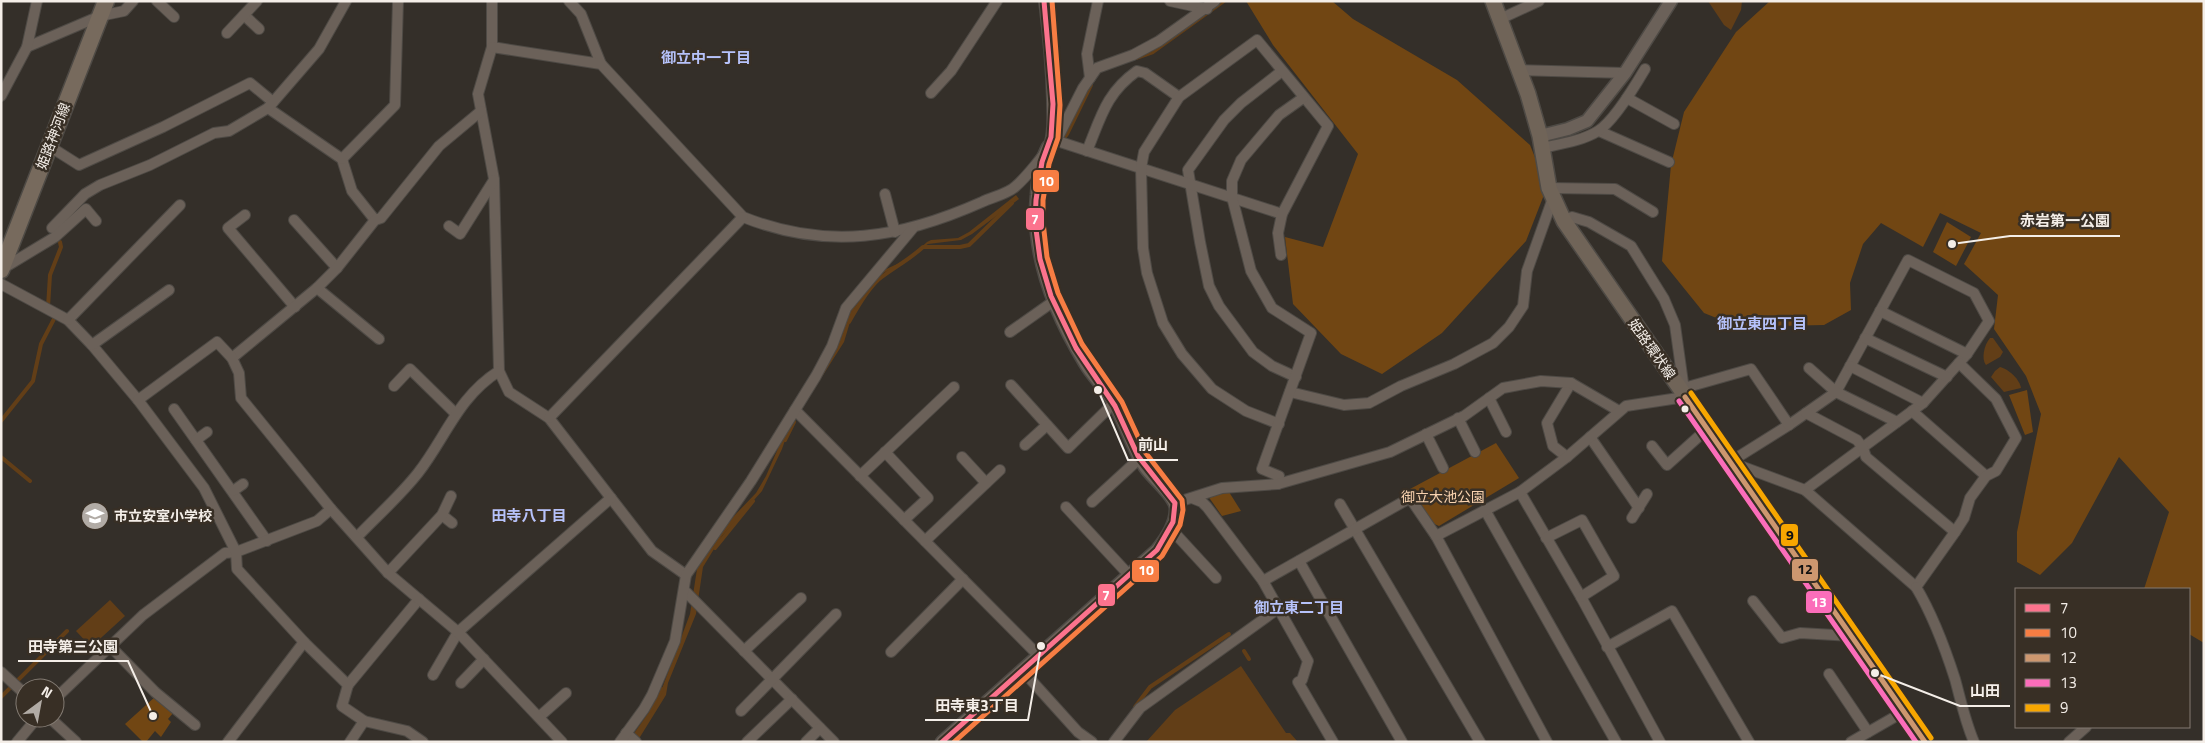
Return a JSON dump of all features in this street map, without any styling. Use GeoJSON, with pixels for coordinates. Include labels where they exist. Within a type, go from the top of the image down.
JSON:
{"type":"FeatureCollection","features":[{"type":"Feature","properties":{"kind":"main road","name":"姫路環状線"},"geometry":{"type":"LineString","coordinates":[[1493,1],[1519,70],[1541,142],[1551,193],[1564,221],[1685,392],[1707,430],[1905,710],[1925,742]]}},
{"type":"Feature","properties":{"kind":"main road","name":"姫路神河線"},"geometry":{"type":"LineString","coordinates":[[1,269],[103,9]]}},
{"type":"Feature","properties":{"kind":"street"},"geometry":{"type":"LineString","coordinates":[[1,96],[27,47],[37,1]]}},
{"type":"Feature","properties":{"kind":"street"},"geometry":{"type":"LineString","coordinates":[[27,47],[103,9],[124,11],[133,1]]}},
{"type":"Feature","properties":{"kind":"street"},"geometry":{"type":"LineString","coordinates":[[157,1],[174,17]]}},
{"type":"Feature","properties":{"kind":"street"},"geometry":{"type":"LineString","coordinates":[[227,33],[257,1]]}},
{"type":"Feature","properties":{"kind":"street"},"geometry":{"type":"LineString","coordinates":[[52,228],[85,194],[100,185],[150,165],[214,134],[230,130],[271,105],[318,49],[346,1]]}},
{"type":"Feature","properties":{"kind":"street"},"geometry":{"type":"LineString","coordinates":[[342,159],[395,105],[398,1]]}},
{"type":"Feature","properties":{"kind":"street"},"geometry":{"type":"LineString","coordinates":[[492,1],[492,47],[478,94],[494,179],[499,371],[509,392],[549,418],[652,551],[686,575]]}},
{"type":"Feature","properties":{"kind":"street"},"geometry":{"type":"LineString","coordinates":[[569,1],[580,14],[601,64],[744,217],[772,229],[830,236],[884,234],[913,228],[965,209],[1016,187],[1055,143],[1044,1]]}},
{"type":"Feature","properties":{"kind":"street"},"geometry":{"type":"LineString","coordinates":[[931,93],[951,71],[997,1]]}},
{"type":"Feature","properties":{"kind":"street"},"geometry":{"type":"LineString","coordinates":[[1090,78],[1087,54],[1098,1]]}},
{"type":"Feature","properties":{"kind":"street"},"geometry":{"type":"LineString","coordinates":[[1170,1],[1206,9]]}},
{"type":"Feature","properties":{"kind":"street"},"geometry":{"type":"LineString","coordinates":[[942,742],[1157,550],[1171,529],[1175,516],[1175,503],[1147,470],[1114,403],[1086,366],[1054,301],[1039,254],[1035,222],[1039,174],[1083,88],[1097,68],[1142,50],[1216,1]]}},
{"type":"Feature","properties":{"kind":"street"},"geometry":{"type":"LineString","coordinates":[[1500,19],[1539,1]]}},
{"type":"Feature","properties":{"kind":"street"},"geometry":{"type":"LineString","coordinates":[[1541,142],[1587,121],[1625,73],[1671,1]]}},
{"type":"Feature","properties":{"kind":"street"},"geometry":{"type":"LineString","coordinates":[[244,15],[259,29]]}},
{"type":"Feature","properties":{"kind":"street"},"geometry":{"type":"LineString","coordinates":[[1279,424],[1246,411],[1212,389],[1182,354],[1163,323],[1147,273],[1143,248],[1141,168],[1144,152],[1179,97],[1257,40],[1328,126],[1282,214],[1278,233],[1281,255]]}},
{"type":"Feature","properties":{"kind":"street"},"geometry":{"type":"LineString","coordinates":[[492,47],[601,64]]}},
{"type":"Feature","properties":{"kind":"street"},"geometry":{"type":"LineString","coordinates":[[1541,142],[1578,139],[1598,131],[1627,98],[1645,69]]}},
{"type":"Feature","properties":{"kind":"street"},"geometry":{"type":"LineString","coordinates":[[1519,70],[1625,73]]}},
{"type":"Feature","properties":{"kind":"street"},"geometry":{"type":"LineString","coordinates":[[1087,151],[1108,100],[1121,82],[1136,71],[1145,73],[1179,97]]}},
{"type":"Feature","properties":{"kind":"street"},"geometry":{"type":"LineString","coordinates":[[1282,71],[1241,103],[1224,120],[1188,170],[1209,286],[1219,306],[1253,352],[1272,366],[1296,377]]}},
{"type":"Feature","properties":{"kind":"street"},"geometry":{"type":"LineString","coordinates":[[49,146],[79,165],[250,83],[271,105],[342,159],[352,191],[375,220]]}},
{"type":"Feature","properties":{"kind":"street"},"geometry":{"type":"LineString","coordinates":[[1278,484],[1279,476],[1262,469],[1311,334],[1272,308],[1251,271],[1232,197],[1232,181],[1241,160],[1279,116],[1303,98]]}},
{"type":"Feature","properties":{"kind":"street"},"geometry":{"type":"LineString","coordinates":[[1627,98],[1674,124]]}},
{"type":"Feature","properties":{"kind":"street"},"geometry":{"type":"LineString","coordinates":[[232,358],[317,288],[337,268],[375,220],[381,218],[439,146],[481,111]]}},
{"type":"Feature","properties":{"kind":"street"},"geometry":{"type":"LineString","coordinates":[[1598,131],[1669,162]]}},
{"type":"Feature","properties":{"kind":"street"},"geometry":{"type":"LineString","coordinates":[[1055,143],[1190,183],[1282,214]]}},
{"type":"Feature","properties":{"kind":"street"},"geometry":{"type":"LineString","coordinates":[[449,226],[460,234],[494,179]]}},
{"type":"Feature","properties":{"kind":"street"},"geometry":{"type":"LineString","coordinates":[[1290,392],[1344,405],[1369,403],[1401,386],[1454,364],[1493,343],[1509,327],[1523,306],[1528,271],[1551,193],[1615,189],[1653,212]]}},
{"type":"Feature","properties":{"kind":"street"},"geometry":{"type":"LineString","coordinates":[[885,194],[896,232]]}},
{"type":"Feature","properties":{"kind":"street"},"geometry":{"type":"LineString","coordinates":[[68,320],[180,205]]}},
{"type":"Feature","properties":{"kind":"street"},"geometry":{"type":"LineString","coordinates":[[1,269],[55,237],[86,209],[96,221]]}},
{"type":"Feature","properties":{"kind":"street"},"geometry":{"type":"LineString","coordinates":[[246,215],[228,228],[295,307]]}},
{"type":"Feature","properties":{"kind":"street"},"geometry":{"type":"LineString","coordinates":[[549,418],[744,217]]}},
{"type":"Feature","properties":{"kind":"street"},"geometry":{"type":"LineString","coordinates":[[1564,221],[1572,217],[1589,222],[1631,246],[1664,299],[1675,325],[1685,392]]}},
{"type":"Feature","properties":{"kind":"street"},"geometry":{"type":"LineString","coordinates":[[294,220],[337,268]]}},
{"type":"Feature","properties":{"kind":"street"},"geometry":{"type":"LineString","coordinates":[[636,742],[623,738],[652,695],[674,640],[686,575],[798,413],[832,346],[846,308],[913,228]]}},
{"type":"Feature","properties":{"kind":"street"},"geometry":{"type":"LineString","coordinates":[[1730,462],[1789,425],[1836,392],[1908,260],[1974,293],[1989,321],[1967,354],[1923,403],[1805,490]]}},
{"type":"Feature","properties":{"kind":"street"},"geometry":{"type":"LineString","coordinates":[[1,284],[68,320],[92,346],[138,400],[204,488],[236,552],[237,569],[304,642],[348,685]]}},
{"type":"Feature","properties":{"kind":"street"},"geometry":{"type":"LineString","coordinates":[[317,288],[379,340]]}},
{"type":"Feature","properties":{"kind":"street"},"geometry":{"type":"LineString","coordinates":[[92,346],[169,290]]}},
{"type":"Feature","properties":{"kind":"street"},"geometry":{"type":"LineString","coordinates":[[1010,332],[1054,301]]}},
{"type":"Feature","properties":{"kind":"street"},"geometry":{"type":"LineString","coordinates":[[1880,311],[1967,354]]}},
{"type":"Feature","properties":{"kind":"street"},"geometry":{"type":"LineString","coordinates":[[1866,338],[1947,377]]}},
{"type":"Feature","properties":{"kind":"street"},"geometry":{"type":"LineString","coordinates":[[138,400],[216,342],[232,358],[239,373],[241,398],[331,509],[388,572],[458,632],[562,742]]}},
{"type":"Feature","properties":{"kind":"street"},"geometry":{"type":"LineString","coordinates":[[1916,587],[1956,532],[1964,518],[1970,498],[1986,476],[1996,471],[2016,438],[1996,399],[1959,363]]}},
{"type":"Feature","properties":{"kind":"street"},"geometry":{"type":"LineString","coordinates":[[1850,366],[1923,403]]}},
{"type":"Feature","properties":{"kind":"street"},"geometry":{"type":"LineString","coordinates":[[1809,368],[1836,392],[1897,422]]}},
{"type":"Feature","properties":{"kind":"street"},"geometry":{"type":"LineString","coordinates":[[394,386],[410,369],[456,414]]}},
{"type":"Feature","properties":{"kind":"street"},"geometry":{"type":"LineString","coordinates":[[1436,536],[1520,492],[1567,457],[1626,406],[1685,392],[1751,369],[1789,425]]}},
{"type":"Feature","properties":{"kind":"street"},"geometry":{"type":"LineString","coordinates":[[357,537],[418,473],[456,414],[482,382],[499,371]]}},
{"type":"Feature","properties":{"kind":"street"},"geometry":{"type":"LineString","coordinates":[[1175,503],[1222,488],[1278,484],[1390,452],[1458,418],[1503,388],[1541,381],[1571,383],[1620,411]]}},
{"type":"Feature","properties":{"kind":"street"},"geometry":{"type":"LineString","coordinates":[[1567,457],[1553,446],[1547,423],[1571,383]]}},
{"type":"Feature","properties":{"kind":"street"},"geometry":{"type":"LineString","coordinates":[[1011,385],[1068,448],[1114,403]]}},
{"type":"Feature","properties":{"kind":"street"},"geometry":{"type":"LineString","coordinates":[[860,476],[954,387]]}},
{"type":"Feature","properties":{"kind":"street"},"geometry":{"type":"LineString","coordinates":[[1489,398],[1506,432]]}},
{"type":"Feature","properties":{"kind":"street"},"geometry":{"type":"LineString","coordinates":[[174,409],[267,541]]}},
{"type":"Feature","properties":{"kind":"street"},"geometry":{"type":"LineString","coordinates":[[1912,411],[1986,476]]}},
{"type":"Feature","properties":{"kind":"street"},"geometry":{"type":"LineString","coordinates":[[798,413],[1038,656]]}},
{"type":"Feature","properties":{"kind":"street"},"geometry":{"type":"LineString","coordinates":[[1806,413],[1856,440],[1863,448],[1866,457],[1956,532]]}},
{"type":"Feature","properties":{"kind":"street"},"geometry":{"type":"LineString","coordinates":[[1458,418],[1475,452]]}},
{"type":"Feature","properties":{"kind":"street"},"geometry":{"type":"LineString","coordinates":[[1025,445],[1048,425]]}},
{"type":"Feature","properties":{"kind":"street"},"geometry":{"type":"LineString","coordinates":[[1652,446],[1667,465],[1707,430]]}},
{"type":"Feature","properties":{"kind":"street"},"geometry":{"type":"LineString","coordinates":[[196,440],[207,432]]}},
{"type":"Feature","properties":{"kind":"street"},"geometry":{"type":"LineString","coordinates":[[1426,434],[1444,468]]}},
{"type":"Feature","properties":{"kind":"street"},"geometry":{"type":"LineString","coordinates":[[1590,437],[1638,508]]}},
{"type":"Feature","properties":{"kind":"street"},"geometry":{"type":"LineString","coordinates":[[886,452],[928,498],[904,520]]}},
{"type":"Feature","properties":{"kind":"street"},"geometry":{"type":"LineString","coordinates":[[962,458],[986,483]]}},
{"type":"Feature","properties":{"kind":"street"},"geometry":{"type":"LineString","coordinates":[[1092,502],[1140,458]]}},
{"type":"Feature","properties":{"kind":"street"},"geometry":{"type":"LineString","coordinates":[[1730,462],[1805,490],[1916,587],[1925,601],[1954,677],[1966,724],[1974,742]]}},
{"type":"Feature","properties":{"kind":"street"},"geometry":{"type":"LineString","coordinates":[[925,541],[1000,470]]}},
{"type":"Feature","properties":{"kind":"street"},"geometry":{"type":"LineString","coordinates":[[233,491],[243,484]]}},
{"type":"Feature","properties":{"kind":"street"},"geometry":{"type":"LineString","coordinates":[[1520,492],[1581,597],[1660,742]]}},
{"type":"Feature","properties":{"kind":"street"},"geometry":{"type":"LineString","coordinates":[[1632,518],[1647,494]]}},
{"type":"Feature","properties":{"kind":"street"},"geometry":{"type":"LineString","coordinates":[[388,572],[442,515],[451,496]]}},
{"type":"Feature","properties":{"kind":"street"},"geometry":{"type":"LineString","coordinates":[[433,675],[458,632],[611,498]]}},
{"type":"Feature","properties":{"kind":"street"},"geometry":{"type":"LineString","coordinates":[[1192,498],[1202,502],[1207,507],[1263,581],[1279,608],[1308,661],[1302,680],[1298,682],[1333,742]]}},
{"type":"Feature","properties":{"kind":"street"},"geometry":{"type":"LineString","coordinates":[[1263,581],[1410,498],[1436,536],[1547,742]]}},
{"type":"Feature","properties":{"kind":"street"},"geometry":{"type":"LineString","coordinates":[[1340,504],[1442,674],[1480,742]]}},
{"type":"Feature","properties":{"kind":"street"},"geometry":{"type":"LineString","coordinates":[[1066,507],[1129,575]]}},
{"type":"Feature","properties":{"kind":"street"},"geometry":{"type":"LineString","coordinates":[[65,689],[143,614],[225,553],[236,552],[317,521],[331,509]]}},
{"type":"Feature","properties":{"kind":"street"},"geometry":{"type":"LineString","coordinates":[[1485,510],[1616,742]]}},
{"type":"Feature","properties":{"kind":"street"},"geometry":{"type":"LineString","coordinates":[[442,515],[452,523]]}},
{"type":"Feature","properties":{"kind":"street"},"geometry":{"type":"LineString","coordinates":[[1546,538],[1582,520],[1614,576],[1581,597]]}},
{"type":"Feature","properties":{"kind":"street"},"geometry":{"type":"LineString","coordinates":[[1171,529],[1216,578]]}},
{"type":"Feature","properties":{"kind":"street"},"geometry":{"type":"LineString","coordinates":[[1299,561],[1402,742]]}},
{"type":"Feature","properties":{"kind":"street"},"geometry":{"type":"LineString","coordinates":[[891,652],[963,579]]}},
{"type":"Feature","properties":{"kind":"street"},"geometry":{"type":"LineString","coordinates":[[684,590],[834,742]]}},
{"type":"Feature","properties":{"kind":"street"},"geometry":{"type":"LineString","coordinates":[[744,651],[801,598]]}},
{"type":"Feature","properties":{"kind":"street"},"geometry":{"type":"LineString","coordinates":[[419,599],[348,685],[342,706],[364,721],[407,731],[423,742]]}},
{"type":"Feature","properties":{"kind":"street"},"geometry":{"type":"LineString","coordinates":[[1753,600],[1782,638],[1800,633],[1852,636]]}},
{"type":"Feature","properties":{"kind":"street"},"geometry":{"type":"LineString","coordinates":[[1114,742],[1146,704],[1279,608]]}},
{"type":"Feature","properties":{"kind":"street"},"geometry":{"type":"LineString","coordinates":[[1607,647],[1672,611],[1749,742]]}},
{"type":"Feature","properties":{"kind":"street"},"geometry":{"type":"LineString","coordinates":[[742,711],[836,614]]}},
{"type":"Feature","properties":{"kind":"street"},"geometry":{"type":"LineString","coordinates":[[228,742],[304,642]]}},
{"type":"Feature","properties":{"kind":"street"},"geometry":{"type":"LineString","coordinates":[[110,646],[155,692],[195,725]]}},
{"type":"Feature","properties":{"kind":"street"},"geometry":{"type":"LineString","coordinates":[[461,682],[484,659]]}},
{"type":"Feature","properties":{"kind":"street"},"geometry":{"type":"LineString","coordinates":[[1022,670],[1078,732],[1092,742]]}},
{"type":"Feature","properties":{"kind":"street"},"geometry":{"type":"LineString","coordinates":[[1,672],[15,685]]}},
{"type":"Feature","properties":{"kind":"street"},"geometry":{"type":"LineString","coordinates":[[1829,674],[1868,732]]}},
{"type":"Feature","properties":{"kind":"street"},"geometry":{"type":"LineString","coordinates":[[539,717],[566,693]]}},
{"type":"Feature","properties":{"kind":"street"},"geometry":{"type":"LineString","coordinates":[[747,742],[754,738],[792,699]]}},
{"type":"Feature","properties":{"kind":"street"},"geometry":{"type":"LineString","coordinates":[[1851,742],[1905,710]]}},
{"type":"Feature","properties":{"kind":"street"},"geometry":{"type":"LineString","coordinates":[[350,742],[364,721]]}},
{"type":"Feature","properties":{"kind":"street"},"geometry":{"type":"LineString","coordinates":[[16,742],[28,728]]}},
{"type":"Feature","properties":{"kind":"street"},"geometry":{"type":"LineString","coordinates":[[61,728],[76,742]]}},
{"type":"Feature","properties":{"kind":"street"},"geometry":{"type":"LineString","coordinates":[[806,742],[820,728]]}},
{"type":"Feature","properties":{"kind":"street"},"geometry":{"type":"LineString","coordinates":[[2069,742],[2085,728]]}},
{"type":"Feature","properties":{"kind":"green space"},"geometry":{"type":"Polygon","coordinates":[[[1246,1],[1332,1],[1353,19],[1457,80],[1530,145],[1547,187],[1526,241],[1442,333],[1382,374],[1341,354],[1293,304],[1285,237],[1323,247],[1358,154],[1273,45],[1246,1]]]}},
{"type":"Feature","properties":{"kind":"green space"},"geometry":{"type":"Polygon","coordinates":[[[1770,1],[2204,1],[2204,643],[2190,635],[2190,588],[2144,588],[2169,512],[2119,457],[2072,543],[2040,575],[2017,562],[2017,532],[2041,414],[2026,376],[1994,329],[1998,295],[1964,264],[1981,233],[1940,213],[1923,247],[1881,223],[1863,244],[1850,283],[1851,310],[1824,325],[1739,327],[1704,313],[1662,261],[1671,165],[1684,112],[1736,32],[1770,1]]]}},
{"type":"Feature","properties":{"kind":"green space"},"geometry":{"type":"Polygon","coordinates":[[[1947,222],[1971,237],[1956,266],[1933,252],[1947,222]]]}},
{"type":"Feature","properties":{"kind":"green space"},"geometry":{"type":"Polygon","coordinates":[[[2027,390],[2033,432],[2025,435],[2009,395],[2027,390]]]}},
{"type":"Feature","properties":{"kind":"green space","name":"御立大池公園"},"geometry":{"type":"Polygon","coordinates":[[[1496,443],[1519,478],[1439,526],[1430,522],[1410,489],[1496,443]]]}},
{"type":"Feature","properties":{"kind":"green space"},"geometry":{"type":"Polygon","coordinates":[[[1216,492],[1229,492],[1241,511],[1222,516],[1208,496],[1216,492]]]}},
{"type":"Feature","properties":{"kind":"green space"},"geometry":{"type":"Polygon","coordinates":[[[156,696],[174,712],[168,719],[171,722],[161,737],[155,731],[146,742],[143,742],[125,724],[156,696]]]}},
{"type":"Feature","properties":{"kind":"shaded area"},"geometry":{"type":"Polygon","coordinates":[[[1708,1],[1742,1],[1741,10],[1731,30],[1724,25],[1708,1]]]}},
{"type":"Feature","properties":{"kind":"shaded area"},"geometry":{"type":"Polygon","coordinates":[[[1016,195],[1019,199],[961,240],[928,244],[918,250],[931,240],[958,238],[969,232],[1016,195]]]}},
{"type":"Feature","properties":{"kind":"shaded area"},"geometry":{"type":"Polygon","coordinates":[[[918,250],[911,259],[883,273],[863,293],[853,312],[844,342],[789,429],[782,449],[762,491],[722,536],[703,567],[696,614],[668,683],[666,695],[640,737],[635,742],[628,742],[658,699],[690,614],[697,569],[733,517],[756,493],[766,476],[787,428],[841,338],[849,314],[862,292],[882,271],[908,259],[918,250]]]}},
{"type":"Feature","properties":{"kind":"shaded area"},"geometry":{"type":"Polygon","coordinates":[[[1990,338],[1993,338],[2003,352],[2000,357],[1986,365],[1984,362],[1984,352],[1990,338]]]}},
{"type":"Feature","properties":{"kind":"shaded area"},"geometry":{"type":"Polygon","coordinates":[[[2000,367],[2014,375],[2021,388],[2004,392],[1991,377],[2000,367]]]}},
{"type":"Feature","properties":{"kind":"shaded area"},"geometry":{"type":"Polygon","coordinates":[[[110,600],[125,616],[91,647],[76,631],[110,600]]]}},
{"type":"Feature","properties":{"kind":"shaded area"},"geometry":{"type":"Polygon","coordinates":[[[1241,666],[1286,733],[1290,733],[1298,742],[1146,742],[1175,710],[1241,666]]]}},
{"type":"Feature","properties":{"kind":"waterway"},"geometry":{"type":"LineString","coordinates":[[1136,58],[1153,52],[1224,1]]}},
{"type":"Feature","properties":{"kind":"waterway"},"geometry":{"type":"LineString","coordinates":[[1053,153],[1067,134],[1091,85]]}},
{"type":"Feature","properties":{"kind":"waterway"},"geometry":{"type":"LineString","coordinates":[[849,322],[862,300],[878,280],[923,247],[960,247],[969,245],[1012,203]]}},
{"type":"Feature","properties":{"kind":"waterway"},"geometry":{"type":"LineString","coordinates":[[48,307],[50,275],[61,247],[60,242]]}},
{"type":"Feature","properties":{"kind":"waterway"},"geometry":{"type":"LineString","coordinates":[[1,421],[33,381],[41,344],[55,317],[53,316]]}},
{"type":"Feature","properties":{"kind":"waterway"},"geometry":{"type":"LineString","coordinates":[[785,440],[794,422]]}},
{"type":"Feature","properties":{"kind":"waterway"},"geometry":{"type":"LineString","coordinates":[[1,457],[30,481]]}},
{"type":"Feature","properties":{"kind":"waterway"},"geometry":{"type":"LineString","coordinates":[[715,548],[753,501]]}},
{"type":"Feature","properties":{"kind":"waterway"},"geometry":{"type":"LineString","coordinates":[[1,697],[67,631]]}},
{"type":"Feature","properties":{"kind":"waterway"},"geometry":{"type":"LineString","coordinates":[[1135,707],[1150,687],[1229,634]]}},
{"type":"Feature","properties":{"kind":"waterway"},"geometry":{"type":"LineString","coordinates":[[1244,651],[1249,659]]}},
{"type":"Feature","properties":{"kind":"waterway"},"geometry":{"type":"LineString","coordinates":[[650,711],[662,689]]}},
{"type":"Feature","properties":{"kind":"transit line","name":"7"},"geometry":{"type":"LineString","coordinates":[[942,742],[1157,550],[1173,522],[1175,503],[1138,456],[1115,406],[1076,348],[1051,296],[1040,259],[1035,222],[1036,200],[1042,162],[1051,137],[1053,104],[1044,1]]}},
{"type":"Feature","properties":{"kind":"transit line","name":"10"},"geometry":{"type":"LineString","coordinates":[[954,742],[1162,556],[1180,525],[1183,510],[1182,500],[1145,452],[1122,402],[1082,344],[1058,293],[1047,257],[1043,222],[1043,200],[1049,164],[1058,138],[1060,105],[1052,1]]}},
{"type":"Feature","properties":{"kind":"transit line","name":"9"},"geometry":{"type":"LineString","coordinates":[[1691,393],[1931,738]]}},
{"type":"Feature","properties":{"kind":"transit line","name":"12"},"geometry":{"type":"LineString","coordinates":[[1685,397],[1925,742]]}},
{"type":"Feature","properties":{"kind":"transit line","name":"13"},"geometry":{"type":"LineString","coordinates":[[1679,401],[1916,742]]}},
{"type":"Feature","properties":{"kind":"place","name":"赤岩第一公園"},"geometry":{"type":"Point","coordinates":[1952,244]}},
{"type":"Feature","properties":{"kind":"place","name":"前山"},"geometry":{"type":"Point","coordinates":[1098,390]}},
{"type":"Feature","properties":{"kind":"place","name":"市立安室小学校"},"geometry":{"type":"Point","coordinates":[95,516]}},
{"type":"Feature","properties":{"kind":"place","name":"田寺東3丁目"},"geometry":{"type":"Point","coordinates":[1041,646]}},
{"type":"Feature","properties":{"kind":"place","name":"山田"},"geometry":{"type":"Point","coordinates":[1875,673]}},
{"type":"Feature","properties":{"kind":"place","name":"田寺第三公園"},"geometry":{"type":"Point","coordinates":[153,716]}},
{"type":"Feature","properties":{"kind":"district","name":"御立中一丁目"},"geometry":{"type":"Point","coordinates":[706,58]}},
{"type":"Feature","properties":{"kind":"district","name":"御立東四丁目"},"geometry":{"type":"Point","coordinates":[1762,324]}},
{"type":"Feature","properties":{"kind":"district","name":"田寺八丁目"},"geometry":{"type":"Point","coordinates":[529,516]}},
{"type":"Feature","properties":{"kind":"district","name":"御立東二丁目"},"geometry":{"type":"Point","coordinates":[1299,608]}}]}
